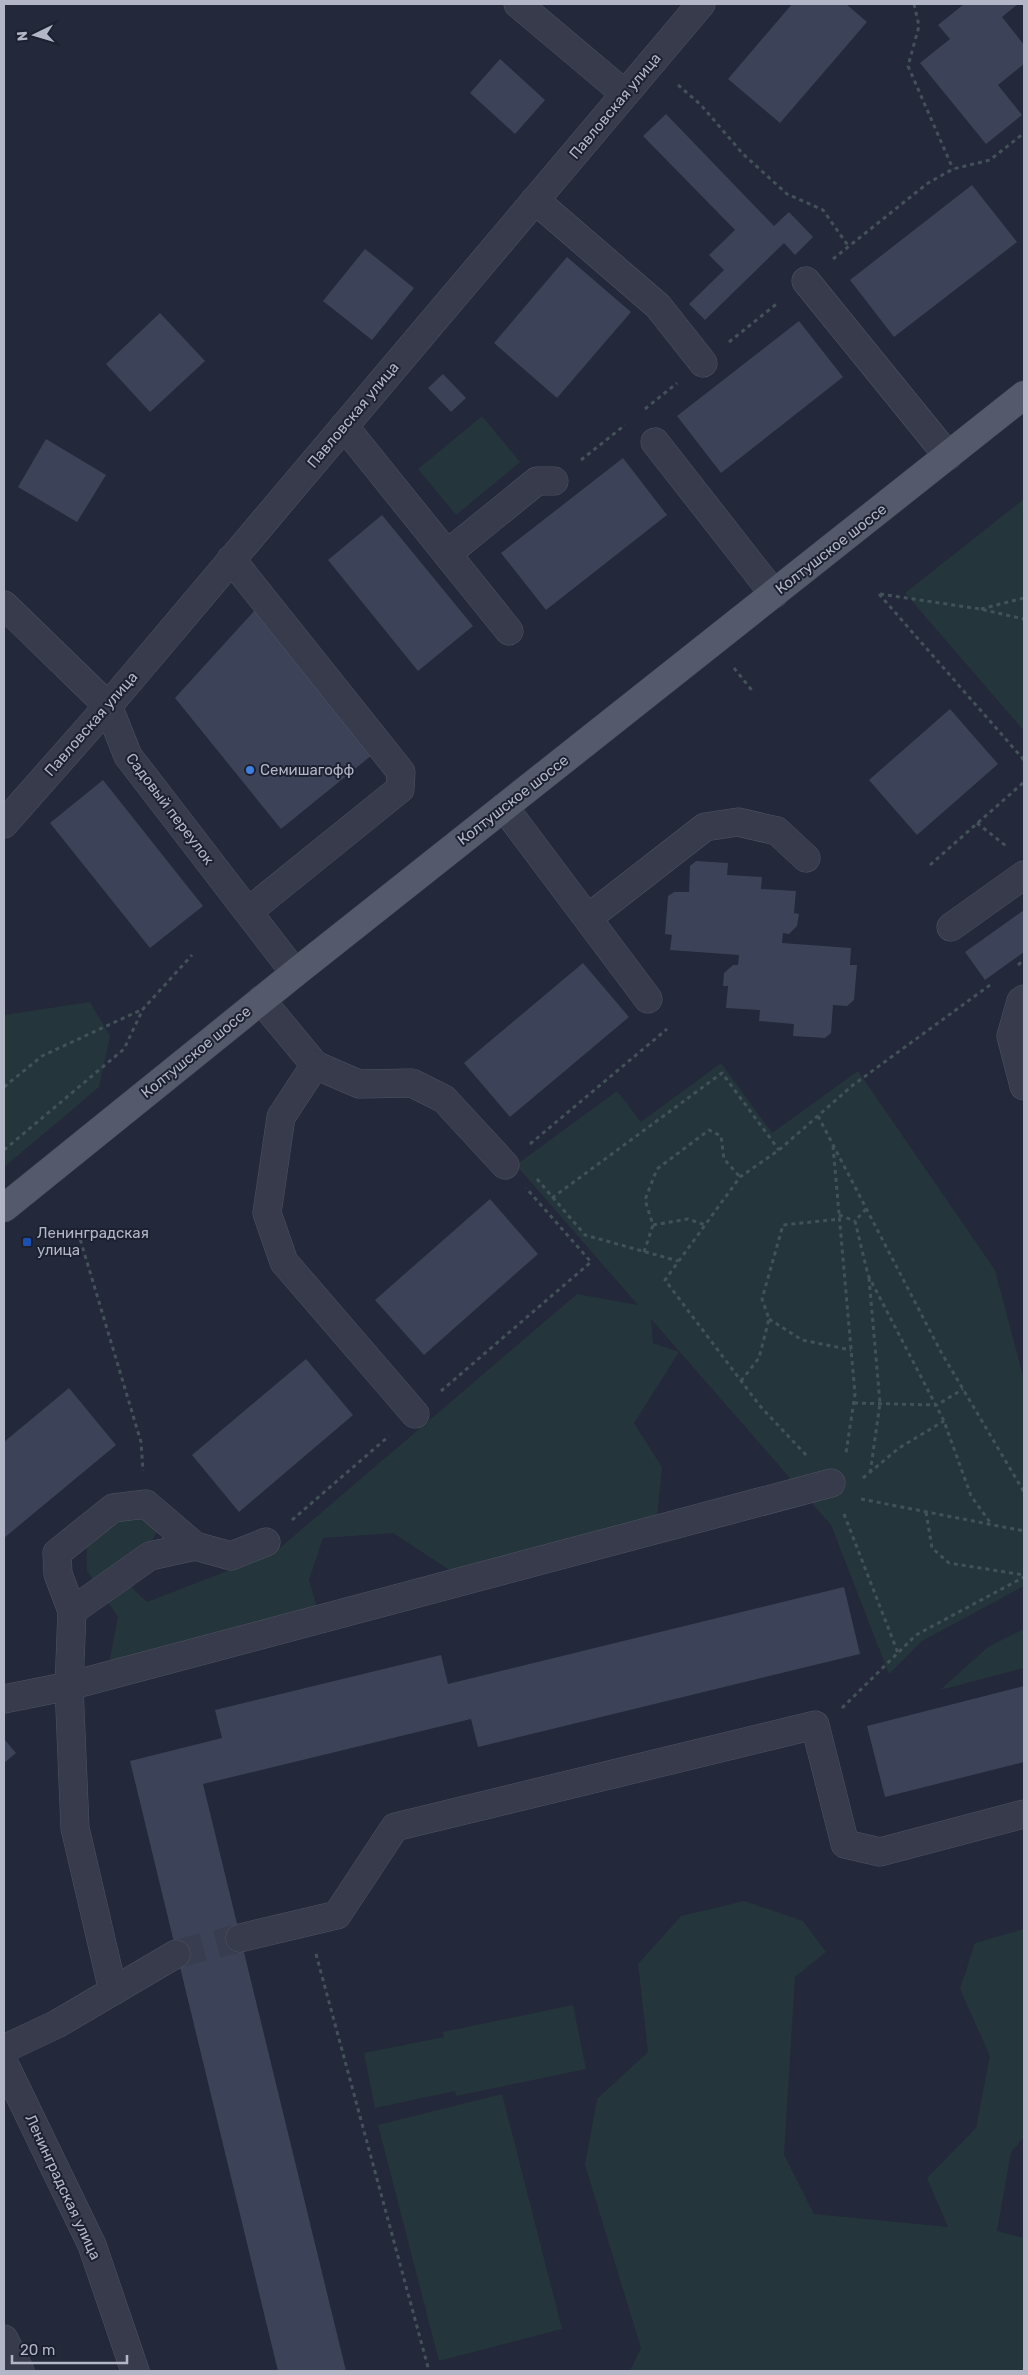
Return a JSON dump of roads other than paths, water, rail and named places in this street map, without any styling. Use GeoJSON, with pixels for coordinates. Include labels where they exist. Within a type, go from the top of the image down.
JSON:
{"type":"FeatureCollection","features":[{"type":"Feature","properties":{"kind":"main road","name":"Колтушское шоссе"},"geometry":{"type":"LineString","coordinates":[[4,1208],[261,1000],[1024,395]]}},
{"type":"Feature","properties":{"kind":"street"},"geometry":{"type":"LineString","coordinates":[[518,4],[626,94]]}},
{"type":"Feature","properties":{"kind":"street","name":"Павловская улица"},"geometry":{"type":"LineString","coordinates":[[4,824],[108,706],[701,4]]}},
{"type":"Feature","properties":{"kind":"street"},"geometry":{"type":"LineString","coordinates":[[535,200],[658,306],[703,362]]}},
{"type":"Feature","properties":{"kind":"street"},"geometry":{"type":"LineString","coordinates":[[806,281],[948,456]]}},
{"type":"Feature","properties":{"kind":"street"},"geometry":{"type":"LineString","coordinates":[[344,426],[509,631]]}},
{"type":"Feature","properties":{"kind":"street"},"geometry":{"type":"LineString","coordinates":[[655,442],[774,594]]}},
{"type":"Feature","properties":{"kind":"street"},"geometry":{"type":"LineString","coordinates":[[447,554],[537,481],[554,481]]}},
{"type":"Feature","properties":{"kind":"street"},"geometry":{"type":"LineString","coordinates":[[231,559],[401,772],[400,789],[249,911]]}},
{"type":"Feature","properties":{"kind":"street","name":"Садовый переулок"},"geometry":{"type":"LineString","coordinates":[[4,605],[108,706],[128,756],[295,973]]}},
{"type":"Feature","properties":{"kind":"street"},"geometry":{"type":"LineString","coordinates":[[504,807],[648,999]]}},
{"type":"Feature","properties":{"kind":"street"},"geometry":{"type":"LineString","coordinates":[[588,918],[705,827],[738,822],[777,831],[806,858]]}},
{"type":"Feature","properties":{"kind":"street"},"geometry":{"type":"LineString","coordinates":[[951,927],[1024,875]]}},
{"type":"Feature","properties":{"kind":"street"},"geometry":{"type":"LineString","coordinates":[[1024,999],[1021,1001],[1011,1036],[1024,1086]]}},
{"type":"Feature","properties":{"kind":"street"},"geometry":{"type":"LineString","coordinates":[[261,1000],[315,1065],[359,1084],[412,1083],[444,1099],[511,1160]]}},
{"type":"Feature","properties":{"kind":"street"},"geometry":{"type":"LineString","coordinates":[[315,1065],[281,1117],[267,1213],[284,1262],[415,1414]]}},
{"type":"Feature","properties":{"kind":"street"},"geometry":{"type":"LineString","coordinates":[[4,1699],[68,1686],[837,1486]]}},
{"type":"Feature","properties":{"kind":"street"},"geometry":{"type":"LineString","coordinates":[[112,1991],[75,1828],[68,1686],[72,1611],[58,1574],[57,1553],[113,1508],[146,1504],[195,1546],[231,1556],[266,1542]]}},
{"type":"Feature","properties":{"kind":"street"},"geometry":{"type":"LineString","coordinates":[[72,1611],[150,1556],[195,1546]]}},
{"type":"Feature","properties":{"kind":"street"},"geometry":{"type":"LineString","coordinates":[[240,1938],[337,1915],[395,1827],[815,1725],[845,1844],[880,1852],[1024,1814]]}},
{"type":"Feature","properties":{"kind":"street"},"geometry":{"type":"LineString","coordinates":[[4,2049],[56,2024],[176,1954]]}},
{"type":"Feature","properties":{"kind":"street","name":"Ленинградская улица"},"geometry":{"type":"LineString","coordinates":[[4,2063],[92,2245],[134,2371]]}},
{"type":"Feature","properties":{"kind":"street"},"geometry":{"type":"LineString","coordinates":[[4,2339],[20,2371]]}},
{"type":"Feature","properties":{"kind":"tunnel"},"geometry":{"type":"LineString","coordinates":[[176,1954],[240,1938]]}},
{"type":"Feature","properties":{"kind":"place","name":"Семишагофф"},"geometry":{"type":"Point","coordinates":[250,770]}},
{"type":"Feature","properties":{"kind":"place","name":"Ленинградская улица"},"geometry":{"type":"Point","coordinates":[27,1242]}}]}
